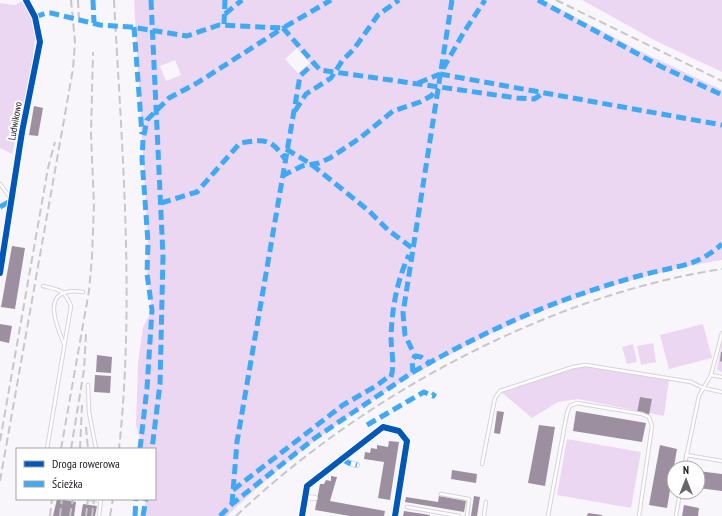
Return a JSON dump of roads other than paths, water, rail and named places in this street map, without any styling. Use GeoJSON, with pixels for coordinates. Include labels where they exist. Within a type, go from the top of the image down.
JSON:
{"type":"FeatureCollection","features":[{"type":"Feature","properties":{"kind":"street","name":"Ludwikowo"},"geometry":{"type":"LineString","coordinates":[[0,273],[22,132],[40,42],[35,17],[26,0]]}},
{"type":"Feature","properties":{"kind":"street"},"geometry":{"type":"LineString","coordinates":[[308,516],[302,516],[307,486],[383,427],[399,431],[407,441],[395,516]]}},
{"type":"Feature","properties":{"kind":"street"},"geometry":{"type":"LineString","coordinates":[[342,459],[349,464],[357,465]]}},
{"type":"Feature","properties":{"kind":"street"},"geometry":{"type":"LineString","coordinates":[[305,497],[315,498]]}},
{"type":"Feature","properties":{"kind":"lane"},"geometry":{"type":"LineString","coordinates":[[0,184],[12,200]]}},
{"type":"Feature","properties":{"kind":"lane"},"geometry":{"type":"LineString","coordinates":[[43,286],[64,292],[71,306],[47,448]]}},
{"type":"Feature","properties":{"kind":"lane"},"geometry":{"type":"LineString","coordinates":[[64,345],[54,314],[54,303],[64,292],[70,290],[83,292]]}},
{"type":"Feature","properties":{"kind":"lane"},"geometry":{"type":"LineString","coordinates":[[685,460],[699,396],[702,388],[711,375],[722,333]]}},
{"type":"Feature","properties":{"kind":"lane"},"geometry":{"type":"LineString","coordinates":[[482,464],[495,398],[500,391],[572,367],[586,365],[691,382],[702,388],[722,392]]}},
{"type":"Feature","properties":{"kind":"lane"},"geometry":{"type":"LineString","coordinates":[[711,375],[722,377]]}},
{"type":"Feature","properties":{"kind":"lane"},"geometry":{"type":"LineString","coordinates":[[88,385],[89,412],[96,448]]}},
{"type":"Feature","properties":{"kind":"lane"},"geometry":{"type":"LineString","coordinates":[[548,516],[567,413],[570,406],[578,403],[642,414],[649,417],[652,426],[639,516]]}},
{"type":"Feature","properties":{"kind":"lane"},"geometry":{"type":"LineString","coordinates":[[686,456],[722,461]]}},
{"type":"Feature","properties":{"kind":"lane"},"geometry":{"type":"LineString","coordinates":[[441,494],[469,499],[467,516]]}},
{"type":"Feature","properties":{"kind":"lane"},"geometry":{"type":"LineString","coordinates":[[99,516],[101,500]]}},
{"type":"Feature","properties":{"kind":"lane"},"geometry":{"type":"LineString","coordinates":[[676,516],[679,500]]}},
{"type":"Feature","properties":{"kind":"lane"},"geometry":{"type":"LineString","coordinates":[[484,516],[486,502]]}},
{"type":"Feature","properties":{"kind":"lane"},"geometry":{"type":"LineString","coordinates":[[407,507],[459,516]]}},
{"type":"Feature","properties":{"kind":"railway"},"geometry":{"type":"LineString","coordinates":[[0,481],[73,69],[75,42],[71,0]]}},
{"type":"Feature","properties":{"kind":"railway"},"geometry":{"type":"LineString","coordinates":[[78,0],[79,20]]}},
{"type":"Feature","properties":{"kind":"railway"},"geometry":{"type":"LineString","coordinates":[[114,0],[126,224],[127,281],[124,393],[119,448]]}},
{"type":"Feature","properties":{"kind":"railway"},"geometry":{"type":"LineString","coordinates":[[556,0],[722,81]]}},
{"type":"Feature","properties":{"kind":"railway"},"geometry":{"type":"LineString","coordinates":[[61,448],[89,291],[92,257],[94,204],[91,134],[93,52]]}},
{"type":"Feature","properties":{"kind":"railway"},"geometry":{"type":"LineString","coordinates":[[0,441],[48,168],[55,142]]}},
{"type":"Feature","properties":{"kind":"railway"},"geometry":{"type":"LineString","coordinates":[[236,516],[286,472],[341,430],[400,392],[461,357],[525,327],[591,302],[657,282],[722,269]]}},
{"type":"Feature","properties":{"kind":"railway"},"geometry":{"type":"LineString","coordinates":[[71,448],[84,370],[86,334]]}},
{"type":"Feature","properties":{"kind":"railway"},"geometry":{"type":"LineString","coordinates":[[80,448],[82,405]]}},
{"type":"Feature","properties":{"kind":"railway"},"geometry":{"type":"LineString","coordinates":[[86,427],[88,448]]}},
{"type":"Feature","properties":{"kind":"railway"},"geometry":{"type":"LineString","coordinates":[[50,516],[52,500]]}},
{"type":"Feature","properties":{"kind":"railway"},"geometry":{"type":"LineString","coordinates":[[60,516],[62,500]]}},
{"type":"Feature","properties":{"kind":"railway"},"geometry":{"type":"LineString","coordinates":[[70,516],[73,500]]}},
{"type":"Feature","properties":{"kind":"railway"},"geometry":{"type":"LineString","coordinates":[[86,516],[88,500]]}},
{"type":"Feature","properties":{"kind":"railway"},"geometry":{"type":"LineString","coordinates":[[92,516],[94,500]]}},
{"type":"Feature","properties":{"kind":"railway"},"geometry":{"type":"LineString","coordinates":[[110,516],[113,500]]}}]}
